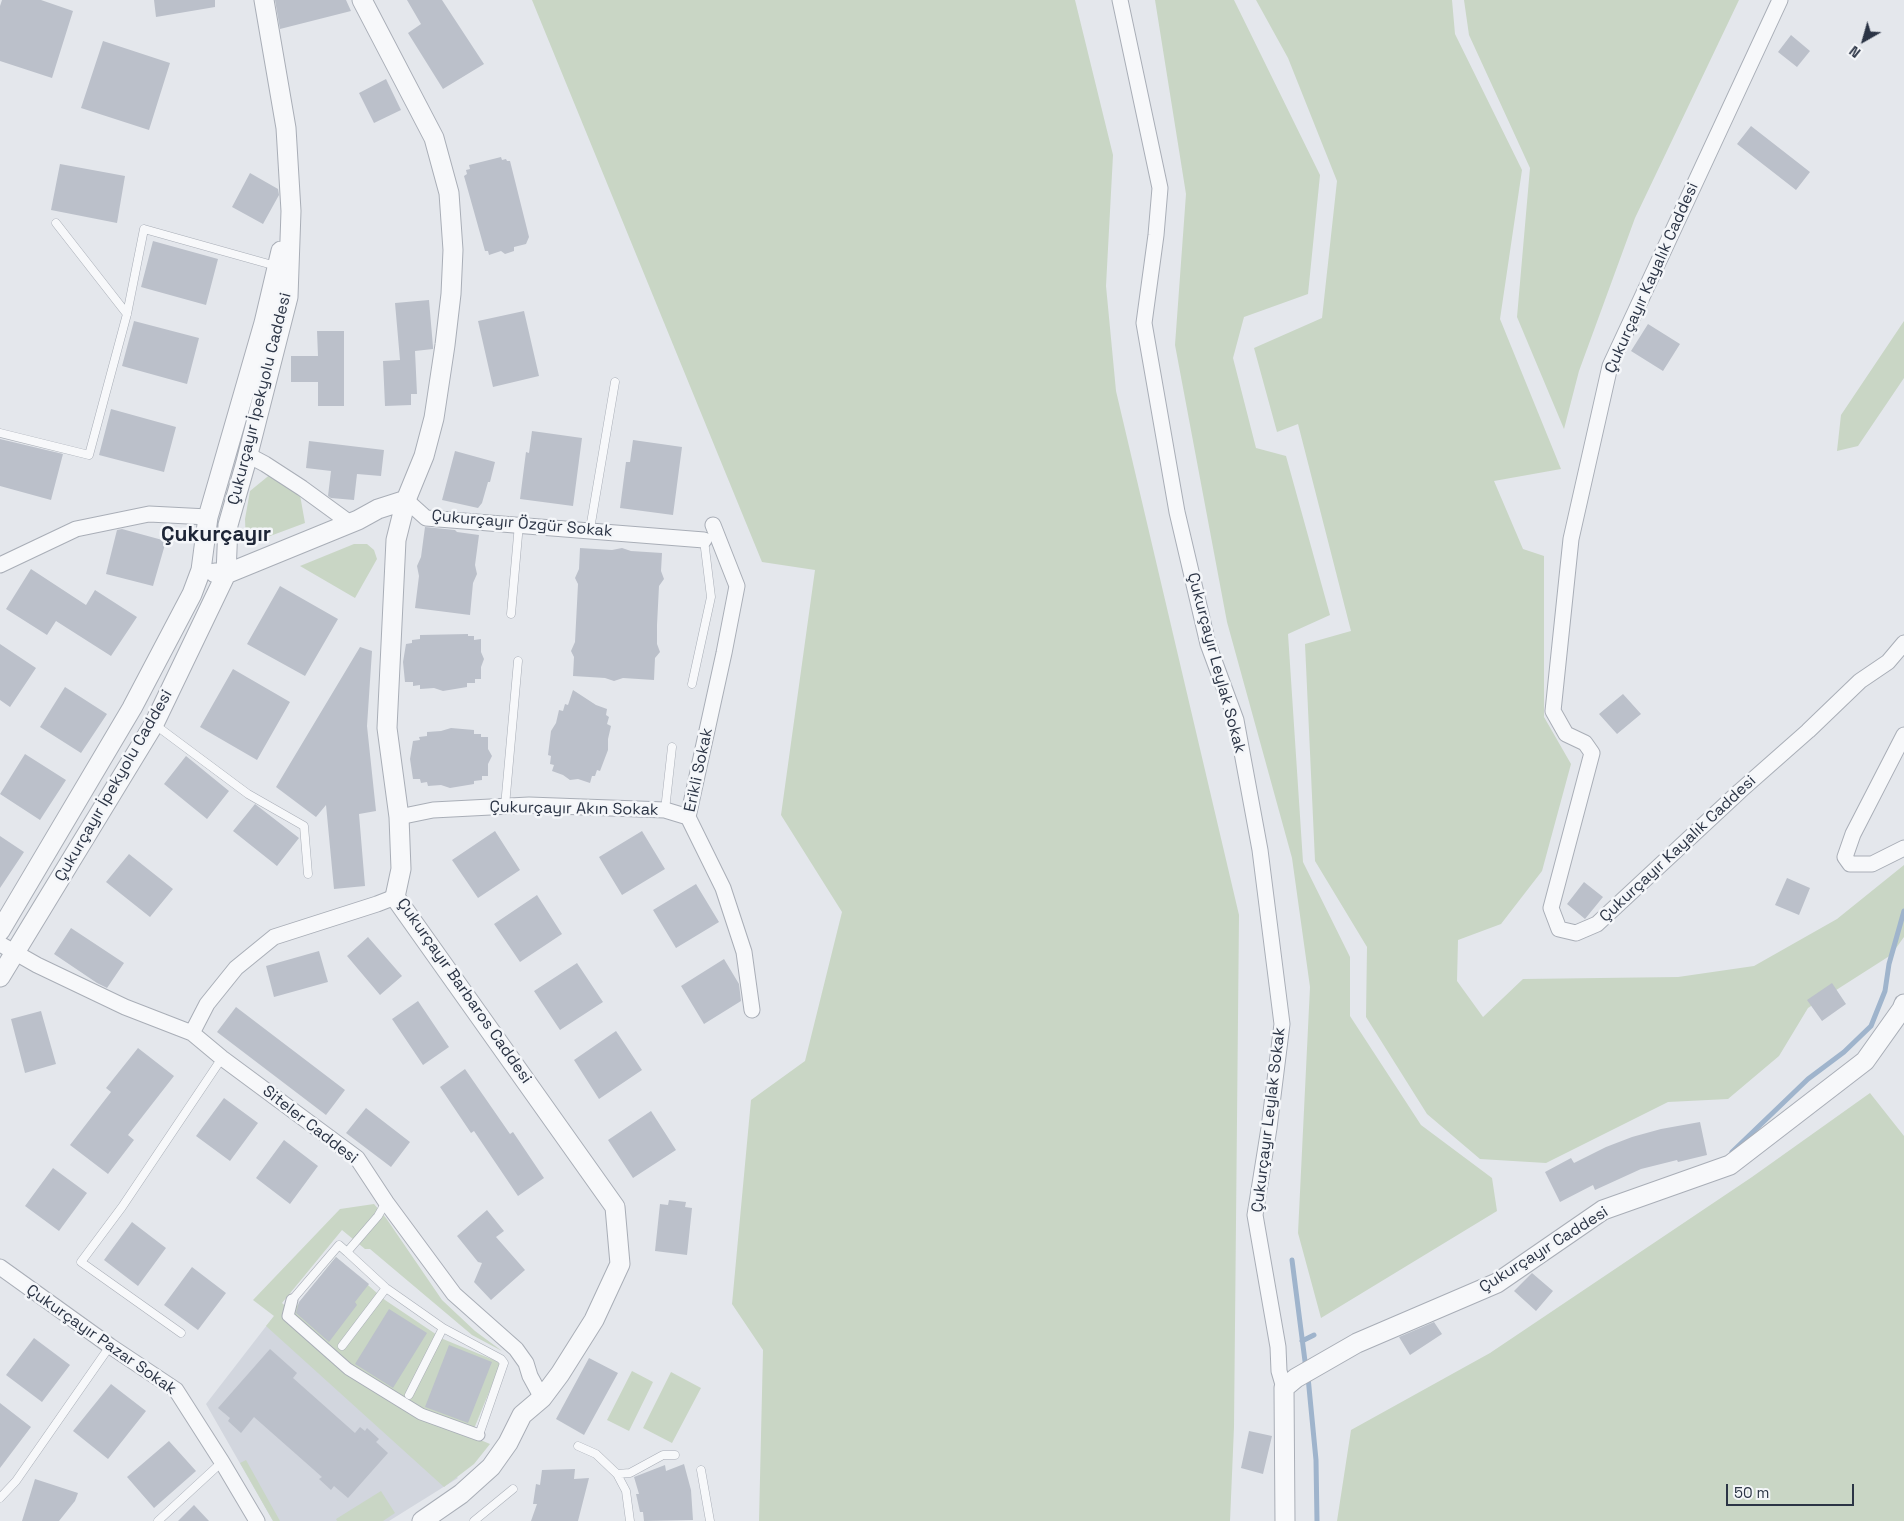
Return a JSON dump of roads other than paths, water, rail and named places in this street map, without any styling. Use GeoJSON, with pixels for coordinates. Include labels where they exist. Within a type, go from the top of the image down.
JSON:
{"type":"FeatureCollection","features":[{"type":"Feature","properties":{"kind":"street","name":"Çukurçayır İpekyolu Caddesi"},"geometry":{"type":"LineString","coordinates":[[0,977],[7,948],[154,724],[226,574],[228,525],[248,455],[288,297],[291,211],[286,128],[264,0]]}},
{"type":"Feature","properties":{"kind":"street","name":"Çukurçayır Barbaros Caddesi"},"geometry":{"type":"LineString","coordinates":[[362,0],[434,138],[449,193],[453,250],[445,345],[434,418],[424,456],[406,500],[396,540],[387,728],[399,817],[401,869],[396,897],[615,1207],[620,1264],[594,1320],[542,1398],[522,1415],[508,1443],[490,1466],[461,1494],[422,1521]]}},
{"type":"Feature","properties":{"kind":"street","name":"Çukurçayır Leylak Sokak"},"geometry":{"type":"LineString","coordinates":[[1120,0],[1160,188],[1156,235],[1144,323],[1177,512],[1208,644],[1236,720],[1260,850],[1282,1024],[1269,1128],[1255,1215],[1278,1347],[1279,1371],[1290,1383]]}},
{"type":"Feature","properties":{"kind":"street","name":"Çukurçayır Kayalık Caddesi"},"geometry":{"type":"LineString","coordinates":[[1780,0],[1610,366],[1571,539],[1553,711],[1566,734],[1585,743],[1592,754],[1551,908],[1558,929],[1576,933],[1597,924],[1860,682],[1888,662],[1904,643]]}},
{"type":"Feature","properties":{"kind":"street","name":"Çukurçayır İpekyolu Caddesi"},"geometry":{"type":"LineString","coordinates":[[0,932],[132,708],[192,594],[201,570],[208,517],[264,323],[291,211]]}},
{"type":"Feature","properties":{"kind":"street"},"geometry":{"type":"LineString","coordinates":[[248,455],[302,488],[350,523]]}},
{"type":"Feature","properties":{"kind":"street"},"geometry":{"type":"LineString","coordinates":[[201,570],[226,574],[350,523],[378,508],[406,500]]}},
{"type":"Feature","properties":{"kind":"street","name":"Çukurçayır Özgür Sokak"},"geometry":{"type":"LineString","coordinates":[[406,500],[426,518],[590,529],[704,540]]}},
{"type":"Feature","properties":{"kind":"street"},"geometry":{"type":"LineString","coordinates":[[0,565],[76,529],[149,514],[208,517]]}},
{"type":"Feature","properties":{"kind":"street","name":"Erikli Sokak"},"geometry":{"type":"LineString","coordinates":[[713,525],[737,586],[688,818],[723,888],[744,952],[752,1010]]}},
{"type":"Feature","properties":{"kind":"street"},"geometry":{"type":"LineString","coordinates":[[1904,734],[1853,834],[1845,858],[1850,864],[1872,864],[1904,848]]}},
{"type":"Feature","properties":{"kind":"street","name":"Çukurçayır Akın Sokak"},"geometry":{"type":"LineString","coordinates":[[399,817],[433,810],[529,805],[665,810],[688,818]]}},
{"type":"Feature","properties":{"kind":"street"},"geometry":{"type":"LineString","coordinates":[[192,1033],[207,1004],[236,968],[274,937],[396,897]]}},
{"type":"Feature","properties":{"kind":"street","name":"Siteler Caddesi"},"geometry":{"type":"LineString","coordinates":[[7,948],[125,1007],[192,1033],[222,1058],[357,1158],[386,1202],[454,1294],[516,1349],[526,1362],[530,1376],[542,1398]]}},
{"type":"Feature","properties":{"kind":"street","name":"Çukurçayır Caddesi"},"geometry":{"type":"LineString","coordinates":[[1290,1383],[1357,1343],[1497,1283],[1603,1210],[1730,1166],[1865,1060],[1904,1004]]}},
{"type":"Feature","properties":{"kind":"street","name":"Çukurçayır Pazar Sokak"},"geometry":{"type":"LineString","coordinates":[[0,1267],[110,1346],[176,1390],[257,1521]]}},
{"type":"Feature","properties":{"kind":"street"},"geometry":{"type":"LineString","coordinates":[[292,1300],[288,1316],[348,1369],[421,1414],[479,1435]]}},
{"type":"Feature","properties":{"kind":"street"},"geometry":{"type":"LineString","coordinates":[[1286,1521],[1290,1383]]}},
{"type":"Feature","properties":{"kind":"lane"},"geometry":{"type":"LineString","coordinates":[[56,223],[127,314]]}},
{"type":"Feature","properties":{"kind":"lane"},"geometry":{"type":"LineString","coordinates":[[0,433],[89,455],[127,314],[144,230],[278,266]]}},
{"type":"Feature","properties":{"kind":"lane"},"geometry":{"type":"LineString","coordinates":[[590,529],[615,382]]}},
{"type":"Feature","properties":{"kind":"lane"},"geometry":{"type":"LineString","coordinates":[[511,614],[520,524]]}},
{"type":"Feature","properties":{"kind":"lane"},"geometry":{"type":"LineString","coordinates":[[692,684],[711,597],[704,540]]}},
{"type":"Feature","properties":{"kind":"lane"},"geometry":{"type":"LineString","coordinates":[[505,806],[518,661]]}},
{"type":"Feature","properties":{"kind":"lane"},"geometry":{"type":"LineString","coordinates":[[154,724],[248,794],[304,826],[308,874]]}},
{"type":"Feature","properties":{"kind":"lane"},"geometry":{"type":"LineString","coordinates":[[665,810],[672,747]]}},
{"type":"Feature","properties":{"kind":"lane"},"geometry":{"type":"LineString","coordinates":[[181,1333],[80,1262],[122,1206],[222,1058]]}},
{"type":"Feature","properties":{"kind":"lane"},"geometry":{"type":"LineString","coordinates":[[347,1252],[378,1216],[386,1202]]}},
{"type":"Feature","properties":{"kind":"lane"},"geometry":{"type":"LineString","coordinates":[[292,1300],[338,1245],[386,1288],[443,1328],[501,1359],[504,1363],[479,1435]]}},
{"type":"Feature","properties":{"kind":"lane"},"geometry":{"type":"LineString","coordinates":[[342,1346],[386,1288]]}},
{"type":"Feature","properties":{"kind":"lane"},"geometry":{"type":"LineString","coordinates":[[409,1395],[443,1328]]}},
{"type":"Feature","properties":{"kind":"lane"},"geometry":{"type":"LineString","coordinates":[[0,1498],[16,1481],[110,1346]]}},
{"type":"Feature","properties":{"kind":"lane"},"geometry":{"type":"LineString","coordinates":[[578,1446],[596,1454],[617,1474],[626,1491],[630,1521]]}},
{"type":"Feature","properties":{"kind":"lane"},"geometry":{"type":"LineString","coordinates":[[617,1474],[630,1473],[663,1455],[675,1455]]}},
{"type":"Feature","properties":{"kind":"lane"},"geometry":{"type":"LineString","coordinates":[[158,1521],[222,1462]]}},
{"type":"Feature","properties":{"kind":"lane"},"geometry":{"type":"LineString","coordinates":[[701,1470],[710,1521]]}},
{"type":"Feature","properties":{"kind":"lane"},"geometry":{"type":"LineString","coordinates":[[474,1521],[513,1490]]}},
{"type":"Feature","properties":{"kind":"waterway"},"geometry":{"type":"LineString","coordinates":[[1732,1152],[1808,1079],[1844,1052],[1871,1026],[1885,991],[1889,964],[1904,911]]}},
{"type":"Feature","properties":{"kind":"waterway"},"geometry":{"type":"LineString","coordinates":[[1292,1260],[1306,1369]]}},
{"type":"Feature","properties":{"kind":"waterway"},"geometry":{"type":"LineString","coordinates":[[1302,1341],[1314,1335]]}},
{"type":"Feature","properties":{"kind":"waterway"},"geometry":{"type":"LineString","coordinates":[[1308,1377],[1316,1460],[1317,1521]]}},
{"type":"Feature","properties":{"kind":"district","name":"Çukurçayır"},"geometry":{"type":"Point","coordinates":[216,535]}}]}
